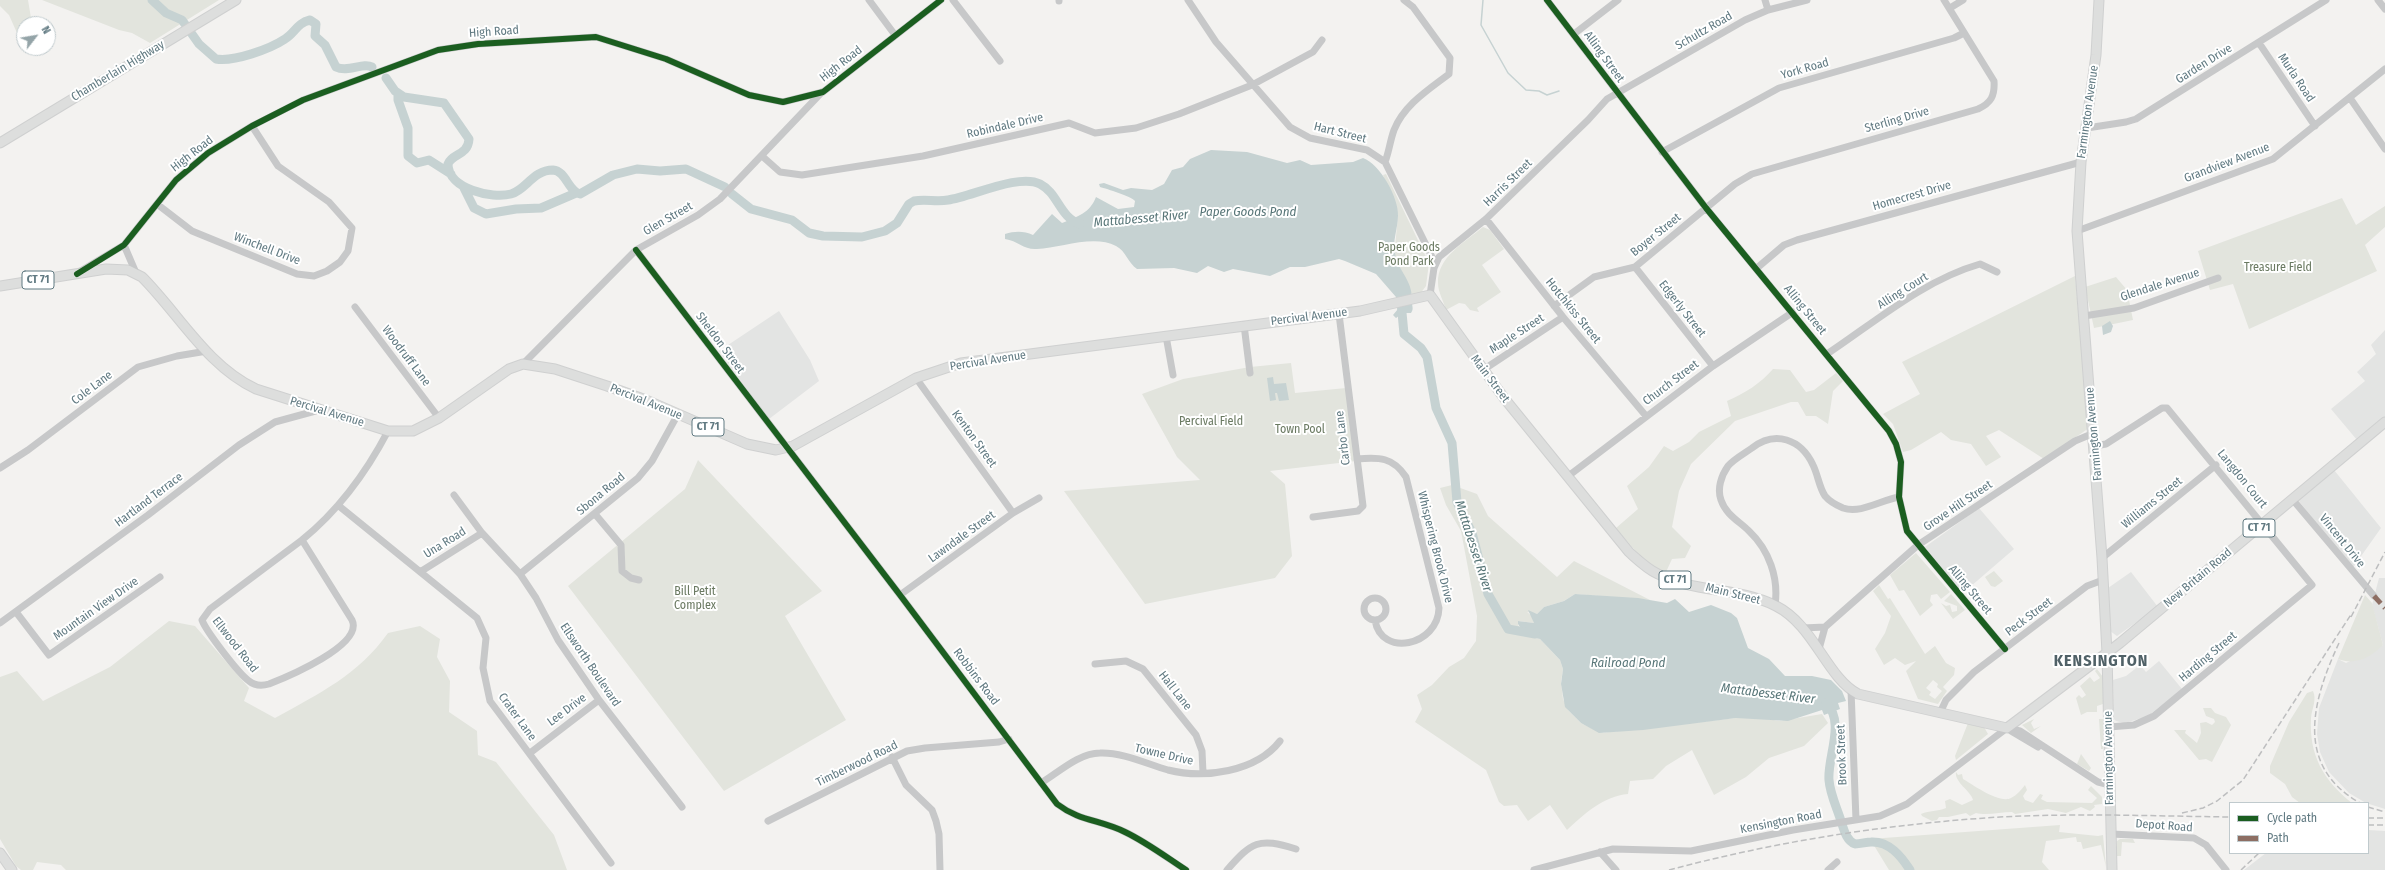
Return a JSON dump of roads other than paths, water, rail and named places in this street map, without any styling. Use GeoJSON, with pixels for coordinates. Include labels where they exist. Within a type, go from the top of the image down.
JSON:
{"type":"FeatureCollection","features":[{"type":"Feature","properties":{"kind":"main road","name":"Chamberlain Highway"},"geometry":{"type":"LineString","coordinates":[[0,143],[236,0]]}},
{"type":"Feature","properties":{"kind":"main road","name":"Farmington Avenue"},"geometry":{"type":"LineString","coordinates":[[2099,0],[2096,55],[2087,128],[2081,162],[2077,231],[2095,446],[2102,558],[2107,653],[2112,870]]}},
{"type":"Feature","properties":{"kind":"main road","name":"CT 71"},"geometry":{"type":"LineString","coordinates":[[77,274],[118,269],[136,273]]}},
{"type":"Feature","properties":{"kind":"main road","name":"Percival Avenue"},"geometry":{"type":"LineString","coordinates":[[136,273],[159,295],[207,351],[230,374],[243,383],[319,410],[388,431],[414,431],[439,418],[509,369],[523,364],[555,369],[607,386],[678,414],[747,444],[773,450],[787,449],[916,378],[961,363],[1244,325],[1339,314],[1430,295]]}},
{"type":"Feature","properties":{"kind":"main road","name":"High Road"},"geometry":{"type":"LineString","coordinates":[[0,286],[77,274]]}},
{"type":"Feature","properties":{"kind":"main road","name":"Main Street"},"geometry":{"type":"LineString","coordinates":[[1430,295],[1483,370],[1567,477],[1629,552],[1645,567],[1659,575],[1677,581],[1753,598],[1775,605],[1790,615],[1803,628],[1851,690]]}},
{"type":"Feature","properties":{"kind":"main road","name":"New Britain Road"},"geometry":{"type":"LineString","coordinates":[[2008,728],[2107,653],[2385,422]]}},
{"type":"Feature","properties":{"kind":"main road"},"geometry":{"type":"LineString","coordinates":[[1851,690],[1875,699],[2008,728]]}},
{"type":"Feature","properties":{"kind":"main road"},"geometry":{"type":"LineString","coordinates":[[0,853],[12,870]]}},
{"type":"Feature","properties":{"kind":"street"},"geometry":{"type":"LineString","coordinates":[[870,0],[895,35]]}},
{"type":"Feature","properties":{"kind":"street","name":"High Road"},"geometry":{"type":"LineString","coordinates":[[77,274],[124,244],[176,180],[203,157],[252,126],[303,100],[442,49],[474,44],[596,37],[666,59],[749,95],[783,102],[822,92],[941,0]]}},
{"type":"Feature","properties":{"kind":"street"},"geometry":{"type":"LineString","coordinates":[[953,0],[1000,62]]}},
{"type":"Feature","properties":{"kind":"street","name":"Hart Street"},"geometry":{"type":"LineString","coordinates":[[1188,0],[1216,42],[1284,122],[1296,130],[1325,142],[1367,150],[1385,162],[1435,263]]}},
{"type":"Feature","properties":{"kind":"street"},"geometry":{"type":"LineString","coordinates":[[1385,162],[1394,131],[1403,112],[1449,74],[1450,58],[1413,7],[1404,0]]}},
{"type":"Feature","properties":{"kind":"street","name":"Alling Street"},"geometry":{"type":"LineString","coordinates":[[1546,0],[1574,34],[1617,93],[1706,208],[1828,354],[1893,437],[1901,462],[1898,497],[1907,531],[2004,649]]}},
{"type":"Feature","properties":{"kind":"street"},"geometry":{"type":"LineString","coordinates":[[1574,34],[1618,0]]}},
{"type":"Feature","properties":{"kind":"street"},"geometry":{"type":"LineString","coordinates":[[1765,0],[1768,10]]}},
{"type":"Feature","properties":{"kind":"street","name":"Schultz Road"},"geometry":{"type":"LineString","coordinates":[[1617,93],[1745,20],[1768,10],[1807,0]]}},
{"type":"Feature","properties":{"kind":"street","name":"Sterling Drive"},"geometry":{"type":"LineString","coordinates":[[1706,208],[1735,184],[1752,174],[1978,109],[1986,105],[1992,99],[1995,90],[1994,81],[1944,0]]}},
{"type":"Feature","properties":{"kind":"street"},"geometry":{"type":"LineString","coordinates":[[1950,8],[1963,0]]}},
{"type":"Feature","properties":{"kind":"street","name":"Garden Drive"},"geometry":{"type":"LineString","coordinates":[[2087,128],[2136,119],[2326,0]]}},
{"type":"Feature","properties":{"kind":"street"},"geometry":{"type":"LineString","coordinates":[[2378,0],[2385,9]]}},
{"type":"Feature","properties":{"kind":"street","name":"York Road"},"geometry":{"type":"LineString","coordinates":[[1662,152],[1779,88],[1954,38],[1964,33]]}},
{"type":"Feature","properties":{"kind":"street","name":"Robindale Drive"},"geometry":{"type":"LineString","coordinates":[[762,156],[780,172],[802,175],[923,156],[1069,123],[1095,133],[1136,128],[1179,114],[1252,85],[1313,52],[1322,40]]}},
{"type":"Feature","properties":{"kind":"street","name":"Murla Road"},"geometry":{"type":"LineString","coordinates":[[2259,43],[2315,126]]}},
{"type":"Feature","properties":{"kind":"street","name":"Grandview Avenue"},"geometry":{"type":"LineString","coordinates":[[2077,231],[2273,159],[2385,69]]}},
{"type":"Feature","properties":{"kind":"street","name":"Glen Street"},"geometry":{"type":"LineString","coordinates":[[523,364],[636,250],[707,209],[762,156],[822,92]]}},
{"type":"Feature","properties":{"kind":"street","name":"Harris Street"},"geometry":{"type":"LineString","coordinates":[[1435,263],[1448,249],[1486,219],[1588,120],[1608,98],[1617,93]]}},
{"type":"Feature","properties":{"kind":"street"},"geometry":{"type":"LineString","coordinates":[[2350,98],[2385,149]]}},
{"type":"Feature","properties":{"kind":"street","name":"Winchell Drive"},"geometry":{"type":"LineString","coordinates":[[157,204],[192,231],[297,274],[314,276],[327,271],[340,262],[348,251],[352,228],[329,202],[278,166],[252,126]]}},
{"type":"Feature","properties":{"kind":"street","name":"Homecrest Drive"},"geometry":{"type":"LineString","coordinates":[[1756,268],[1784,245],[1797,240],[2081,162]]}},
{"type":"Feature","properties":{"kind":"street","name":"Boyer Street"},"geometry":{"type":"LineString","coordinates":[[1554,306],[1594,277],[1634,267],[1706,208]]}},
{"type":"Feature","properties":{"kind":"street","name":"Hotchkiss Street"},"geometry":{"type":"LineString","coordinates":[[1486,219],[1562,317],[1646,416]]}},
{"type":"Feature","properties":{"kind":"street"},"geometry":{"type":"LineString","coordinates":[[124,244],[136,273]]}},
{"type":"Feature","properties":{"kind":"street","name":"Sheldon Street"},"geometry":{"type":"LineString","coordinates":[[636,250],[787,449]]}},
{"type":"Feature","properties":{"kind":"street"},"geometry":{"type":"LineString","coordinates":[[1430,295],[1435,263]]}},
{"type":"Feature","properties":{"kind":"street","name":"Alling Court"},"geometry":{"type":"LineString","coordinates":[[1828,354],[1916,294],[1944,278],[1980,264],[1997,272]]}},
{"type":"Feature","properties":{"kind":"street","name":"Edgerly Street"},"geometry":{"type":"LineString","coordinates":[[1634,267],[1713,366]]}},
{"type":"Feature","properties":{"kind":"street","name":"Glendale Avenue"},"geometry":{"type":"LineString","coordinates":[[2084,316],[2134,308],[2218,278]]}},
{"type":"Feature","properties":{"kind":"street","name":"Woodruff Lane"},"geometry":{"type":"LineString","coordinates":[[354,307],[439,418]]}},
{"type":"Feature","properties":{"kind":"street","name":"Church Street"},"geometry":{"type":"LineString","coordinates":[[1567,477],[1713,366],[1793,312]]}},
{"type":"Feature","properties":{"kind":"street","name":"Carbo Lane"},"geometry":{"type":"LineString","coordinates":[[1313,517],[1358,512],[1363,509],[1339,314]]}},
{"type":"Feature","properties":{"kind":"street","name":"Maple Street"},"geometry":{"type":"LineString","coordinates":[[1483,370],[1562,317]]}},
{"type":"Feature","properties":{"kind":"street"},"geometry":{"type":"LineString","coordinates":[[1244,325],[1250,373]]}},
{"type":"Feature","properties":{"kind":"street"},"geometry":{"type":"LineString","coordinates":[[1166,336],[1173,375]]}},
{"type":"Feature","properties":{"kind":"street","name":"Cole Lane"},"geometry":{"type":"LineString","coordinates":[[0,468],[28,450],[138,367],[177,356],[207,351]]}},
{"type":"Feature","properties":{"kind":"street","name":"Kenton Street"},"geometry":{"type":"LineString","coordinates":[[916,378],[1013,513]]}},
{"type":"Feature","properties":{"kind":"street","name":"Langdon Court"},"geometry":{"type":"LineString","coordinates":[[2095,446],[2106,444],[2162,408],[2167,408],[2216,465],[2312,585]]}},
{"type":"Feature","properties":{"kind":"street","name":"Hartland Terrace"},"geometry":{"type":"LineString","coordinates":[[0,623],[239,445],[275,422],[319,410]]}},
{"type":"Feature","properties":{"kind":"street","name":"Sbona Road"},"geometry":{"type":"LineString","coordinates":[[520,574],[638,478],[652,461],[678,414]]}},
{"type":"Feature","properties":{"kind":"street","name":"Ellwood Road"},"geometry":{"type":"LineString","coordinates":[[302,540],[352,620],[354,625],[353,631],[348,639],[310,666],[263,686],[255,684],[240,673],[202,620],[210,609],[302,540],[339,506],[355,485],[388,431]]}},
{"type":"Feature","properties":{"kind":"street","name":"Grove Hill Street"},"geometry":{"type":"LineString","coordinates":[[1825,627],[1918,545],[2075,441],[2094,433]]}},
{"type":"Feature","properties":{"kind":"street"},"geometry":{"type":"LineString","coordinates":[[1775,605],[1776,584],[1767,556],[1756,539],[1731,516],[1721,500],[1720,482],[1729,466],[1760,442],[1767,439],[1784,438],[1793,442],[1806,454],[1813,464],[1825,496],[1832,503],[1852,510],[1898,497]]}},
{"type":"Feature","properties":{"kind":"street","name":"Robbins Road"},"geometry":{"type":"LineString","coordinates":[[787,449],[900,595],[1057,804],[1068,813],[1126,832],[1186,870]]}},
{"type":"Feature","properties":{"kind":"street","name":"Whispering Brook Drive"},"geometry":{"type":"LineString","coordinates":[[1357,459],[1375,457],[1390,460],[1399,467],[1406,477],[1439,608],[1438,620],[1431,631],[1421,639],[1410,643],[1397,642],[1385,637],[1378,629],[1376,620]]}},
{"type":"Feature","properties":{"kind":"street","name":"Williams Street"},"geometry":{"type":"LineString","coordinates":[[2102,558],[2216,465]]}},
{"type":"Feature","properties":{"kind":"street","name":"Ellsworth Boulevard"},"geometry":{"type":"LineString","coordinates":[[454,495],[482,533],[520,574],[536,598],[558,640],[599,700],[682,807]]}},
{"type":"Feature","properties":{"kind":"street","name":"Lawndale Street"},"geometry":{"type":"LineString","coordinates":[[900,595],[1013,513],[1039,498]]}},
{"type":"Feature","properties":{"kind":"street","name":"Vincent Drive"},"geometry":{"type":"LineString","coordinates":[[2293,500],[2374,596]]}},
{"type":"Feature","properties":{"kind":"street","name":"Crater Lane"},"geometry":{"type":"LineString","coordinates":[[339,506],[477,618],[486,638],[483,668],[490,701],[611,863]]}},
{"type":"Feature","properties":{"kind":"street"},"geometry":{"type":"LineString","coordinates":[[595,514],[620,545],[622,571],[631,578],[639,580]]}},
{"type":"Feature","properties":{"kind":"street","name":"Una Road"},"geometry":{"type":"LineString","coordinates":[[420,572],[482,533]]}},
{"type":"Feature","properties":{"kind":"street","name":"Mountain View Drive"},"geometry":{"type":"LineString","coordinates":[[16,612],[49,655],[160,576]]}},
{"type":"Feature","properties":{"kind":"street","name":"Peck Street"},"geometry":{"type":"LineString","coordinates":[[1940,712],[1946,700],[1958,686],[2087,586],[2103,580]]}},
{"type":"Feature","properties":{"kind":"street","name":"Harding Street"},"geometry":{"type":"LineString","coordinates":[[2109,728],[2134,725],[2154,716],[2312,585]]}},
{"type":"Feature","properties":{"kind":"street"},"geometry":{"type":"LineString","coordinates":[[1803,628],[1825,627],[1819,649]]}},
{"type":"Feature","properties":{"kind":"street","name":"Hall Lane"},"geometry":{"type":"LineString","coordinates":[[1095,664],[1126,661],[1143,669],[1196,736],[1202,751],[1203,773]]}},
{"type":"Feature","properties":{"kind":"street","name":"Brook Street"},"geometry":{"type":"LineString","coordinates":[[1851,690],[1856,820]]}},
{"type":"Feature","properties":{"kind":"street","name":"Lee Drive"},"geometry":{"type":"LineString","coordinates":[[530,753],[599,700]]}},
{"type":"Feature","properties":{"kind":"street"},"geometry":{"type":"LineString","coordinates":[[2008,728],[2031,740],[2101,784],[2110,785]]}},
{"type":"Feature","properties":{"kind":"street","name":"Kensington Road"},"geometry":{"type":"LineString","coordinates":[[1534,870],[1600,852],[1628,848],[1691,851],[1886,814],[1907,804],[2008,728]]}},
{"type":"Feature","properties":{"kind":"street","name":"Timberwood Road"},"geometry":{"type":"LineString","coordinates":[[768,821],[892,757],[925,748],[999,742],[1008,739]]}},
{"type":"Feature","properties":{"kind":"street","name":"Towne Drive"},"geometry":{"type":"LineString","coordinates":[[1041,783],[1089,754],[1101,752],[1113,754],[1170,770],[1203,773],[1244,766],[1265,755],[1280,741]]}},
{"type":"Feature","properties":{"kind":"street"},"geometry":{"type":"LineString","coordinates":[[892,757],[906,785],[932,810],[939,834],[940,870]]}},
{"type":"Feature","properties":{"kind":"street","name":"Depot Road"},"geometry":{"type":"LineString","coordinates":[[2111,834],[2194,838],[2206,845],[2226,870]]}},
{"type":"Feature","properties":{"kind":"street"},"geometry":{"type":"LineString","coordinates":[[1226,870],[1245,850],[1254,844],[1274,842],[1296,849]]}},
{"type":"Feature","properties":{"kind":"street"},"geometry":{"type":"LineString","coordinates":[[1600,852],[1616,870]]}},
{"type":"Feature","properties":{"kind":"street"},"geometry":{"type":"LineString","coordinates":[[1828,870],[1837,862]]}},
{"type":"Feature","properties":{"kind":"water","name":"Paper Goods Pond"},"geometry":{"type":"Polygon","coordinates":[[[1211,150],[1247,152],[1287,163],[1300,160],[1311,165],[1353,162],[1363,158],[1369,161],[1382,174],[1392,191],[1395,200],[1398,216],[1394,249],[1399,265],[1408,281],[1412,294],[1413,308],[1411,313],[1403,313],[1396,318],[1393,315],[1398,309],[1396,297],[1376,274],[1339,259],[1305,267],[1290,267],[1270,276],[1233,269],[1224,272],[1208,266],[1197,273],[1174,268],[1137,269],[1131,264],[1119,248],[1098,241],[1087,241],[1032,249],[1005,239],[1005,234],[1012,232],[1023,232],[1033,235],[1052,214],[1062,223],[1073,219],[1087,211],[1096,197],[1118,209],[1134,207],[1135,201],[1133,199],[1100,187],[1099,184],[1104,183],[1123,190],[1131,188],[1152,190],[1164,184],[1172,170],[1183,167],[1190,159],[1211,150]]]}},
{"type":"Feature","properties":{"kind":"water"},"geometry":{"type":"Polygon","coordinates":[[[2110,321],[2113,326],[2111,332],[2103,335],[2102,326],[2110,321]]]}},
{"type":"Feature","properties":{"kind":"water"},"geometry":{"type":"Polygon","coordinates":[[[1273,377],[1274,384],[1286,383],[1289,400],[1279,401],[1277,393],[1275,393],[1276,400],[1270,401],[1267,378],[1273,377]]]}},
{"type":"Feature","properties":{"kind":"water","name":"Railroad Pond"},"geometry":{"type":"Polygon","coordinates":[[[1575,594],[1638,598],[1667,603],[1675,599],[1689,612],[1711,605],[1731,613],[1737,618],[1748,648],[1769,659],[1785,676],[1812,676],[1831,680],[1842,691],[1846,701],[1838,703],[1840,709],[1824,715],[1822,710],[1788,721],[1736,718],[1643,730],[1599,733],[1581,723],[1565,707],[1561,684],[1563,669],[1560,660],[1540,639],[1526,636],[1518,624],[1518,621],[1534,623],[1528,610],[1537,614],[1544,607],[1564,601],[1575,594]]]}},
{"type":"Feature","properties":{"kind":"waterway","name":"Mattabesset River"},"geometry":{"type":"LineString","coordinates":[[152,0],[166,13],[182,20],[199,44],[216,59],[232,59],[242,57],[270,47],[288,37],[302,23],[310,20],[316,24],[315,36],[325,45],[336,67],[341,69],[364,66],[372,67]]}},
{"type":"Feature","properties":{"kind":"waterway"},"geometry":{"type":"LineString","coordinates":[[1483,0],[1481,25],[1508,73],[1526,90],[1539,91],[1547,95],[1559,91]]}},
{"type":"Feature","properties":{"kind":"waterway","name":"Mattabesset River"},"geometry":{"type":"LineString","coordinates":[[386,78],[395,91],[404,97],[444,103],[469,139],[466,149],[450,160],[448,164],[450,173],[455,180],[472,190],[493,195],[511,194],[521,189],[540,173],[553,170],[561,174],[573,189],[580,194],[613,175],[637,169],[660,171],[686,169],[725,187]]}},
{"type":"Feature","properties":{"kind":"waterway","name":"Mattabesset River"},"geometry":{"type":"LineString","coordinates":[[398,94],[398,100],[408,128],[408,156],[417,163],[429,160],[451,174]]}},
{"type":"Feature","properties":{"kind":"waterway","name":"Mattabesset River"},"geometry":{"type":"LineString","coordinates":[[732,194],[751,209],[792,220],[809,233],[823,236],[862,237],[885,231],[897,223],[909,204],[914,201],[948,200],[1008,183],[1031,181],[1046,188],[1063,211],[1073,221],[1080,224]]}},
{"type":"Feature","properties":{"kind":"waterway","name":"Mattabesset River"},"geometry":{"type":"LineString","coordinates":[[464,188],[474,208],[486,214],[516,209],[541,208],[576,193]]}},
{"type":"Feature","properties":{"kind":"waterway","name":"Mattabesset River"},"geometry":{"type":"LineString","coordinates":[[1401,302],[1404,334],[1421,348],[1427,357],[1436,408],[1452,443],[1457,502],[1472,533],[1488,594],[1508,629],[1535,634]]}},
{"type":"Feature","properties":{"kind":"waterway","name":"Mattabesset River"},"geometry":{"type":"LineString","coordinates":[[1826,703],[1832,711],[1835,720],[1829,780],[1834,801],[1849,840],[1855,844],[1869,842],[1883,844],[1894,850],[1910,870]]}},
{"type":"Feature","properties":{"kind":"railway"},"geometry":{"type":"LineString","coordinates":[[2351,617],[2385,552]]}},
{"type":"Feature","properties":{"kind":"railway"},"geometry":{"type":"LineString","coordinates":[[2182,813],[2203,808],[2217,801],[2243,780],[2352,613]]}},
{"type":"Feature","properties":{"kind":"railway"},"geometry":{"type":"LineString","coordinates":[[2339,643],[2322,686],[2317,708],[2315,730],[2317,750],[2325,770],[2339,788],[2359,802]]}},
{"type":"Feature","properties":{"kind":"railway"},"geometry":{"type":"LineString","coordinates":[[2369,807],[2385,812]]}},
{"type":"Feature","properties":{"kind":"railway"},"geometry":{"type":"LineString","coordinates":[[1669,870],[1751,850],[1792,842],[1875,829],[1958,820],[2058,815],[2229,817]]}},
{"type":"Feature","properties":{"kind":"railway"},"geometry":{"type":"LineString","coordinates":[[2369,818],[2385,818]]}},
{"type":"Feature","properties":{"kind":"railway"},"geometry":{"type":"LineString","coordinates":[[2369,825],[2385,825]]}},
{"type":"Feature","properties":{"kind":"railway"},"geometry":{"type":"LineString","coordinates":[[2241,870],[2258,854]]}},
{"type":"Feature","properties":{"kind":"district","name":"KENSINGTON"},"geometry":{"type":"Point","coordinates":[2101,662]}},
{"type":"Feature","properties":{"kind":"park label","name":"Paper Goods Pond Park"},"geometry":{"type":"Point","coordinates":[1409,255]}},
{"type":"Feature","properties":{"kind":"park label","name":"Treasure Field"},"geometry":{"type":"Point","coordinates":[2278,268]}},
{"type":"Feature","properties":{"kind":"park label","name":"Percival Field"},"geometry":{"type":"Point","coordinates":[1211,422]}},
{"type":"Feature","properties":{"kind":"park label","name":"Town Pool"},"geometry":{"type":"Point","coordinates":[1300,430]}},
{"type":"Feature","properties":{"kind":"park label","name":"Bill Petit Complex"},"geometry":{"type":"Point","coordinates":[695,599]}}]}
